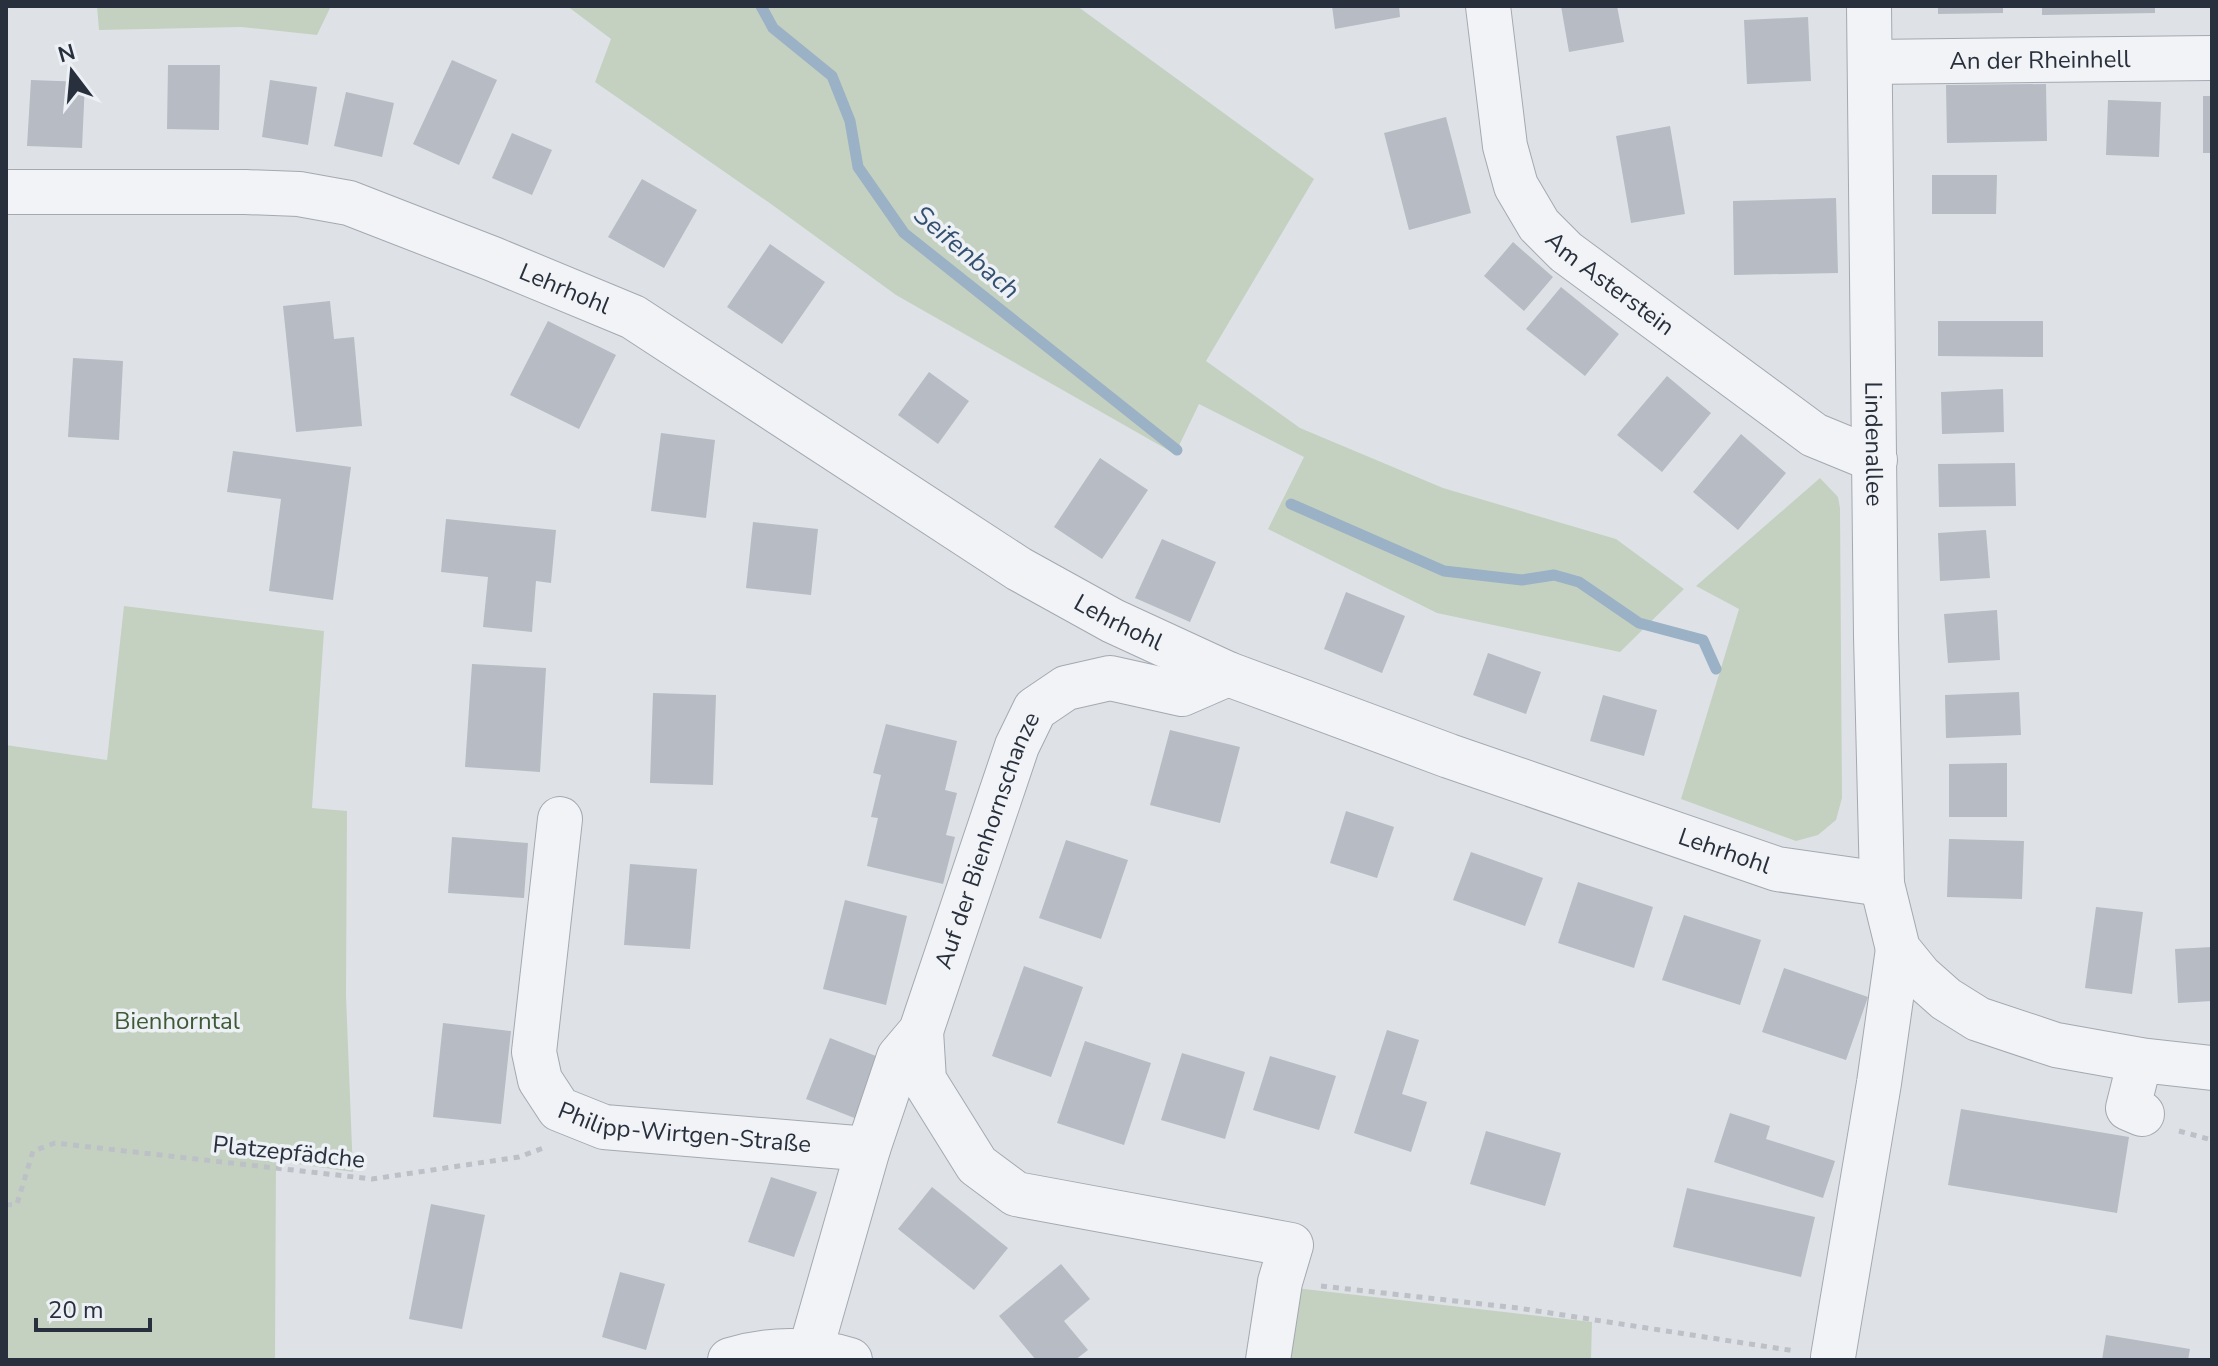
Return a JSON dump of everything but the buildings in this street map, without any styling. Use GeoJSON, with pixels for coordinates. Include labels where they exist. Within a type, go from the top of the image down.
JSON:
{"type":"FeatureCollection","features":[{"type":"Feature","properties":{"kind":"street","name":"Am Asterstein"},"geometry":{"type":"LineString","coordinates":[[1488,6],[1505,146],[1516,186],[1539,225],[1566,252],[1814,435],[1875,460]]}},
{"type":"Feature","properties":{"kind":"street","name":"Lindenallee"},"geometry":{"type":"LineString","coordinates":[[1869,6],[1882,884]]}},
{"type":"Feature","properties":{"kind":"street","name":"An der Rheinhell"},"geometry":{"type":"LineString","coordinates":[[1870,62],[2212,58]]}},
{"type":"Feature","properties":{"kind":"street","name":"Lehrhohl"},"geometry":{"type":"LineString","coordinates":[[6,192],[299,194],[349,203],[633,317],[1019,569],[1113,621],[1228,674],[1449,756],[1777,869],[1882,884]]}},
{"type":"Feature","properties":{"kind":"street","name":"Auf der Bienhornschanze"},"geometry":{"type":"LineString","coordinates":[[730,1360],[760,1353],[830,1356],[868,1149],[899,1057],[921,1031],[1017,746],[1035,709],[1066,688],[1110,678],[1182,694],[1228,674]]}},
{"type":"Feature","properties":{"kind":"street","name":"Philipp-Wirtgen-Straße"},"geometry":{"type":"LineString","coordinates":[[560,819],[534,1052],[540,1080],[559,1109],[604,1127],[868,1149]]}},
{"type":"Feature","properties":{"kind":"street"},"geometry":{"type":"LineString","coordinates":[[1833,1357],[1898,949],[1882,884]]}},
{"type":"Feature","properties":{"kind":"street"},"geometry":{"type":"LineString","coordinates":[[1898,949],[1920,976],[1946,999],[1978,1019],[2056,1045],[2140,1060],[2212,1068]]}},
{"type":"Feature","properties":{"kind":"street","name":"Auf der Bienhornschanze"},"geometry":{"type":"LineString","coordinates":[[921,1031],[924,1080],[977,1165],[1016,1194],[1291,1245],[1280,1282],[1268,1360]]}},
{"type":"Feature","properties":{"kind":"street"},"geometry":{"type":"LineString","coordinates":[[2140,1060],[2128,1108],[2142,1114]]}},
{"type":"Feature","properties":{"kind":"path","name":"Platzepfädche"},"geometry":{"type":"LineString","coordinates":[[6,1205],[17,1204],[33,1151],[55,1143],[372,1179],[519,1157],[547,1147]]}},
{"type":"Feature","properties":{"kind":"path"},"geometry":{"type":"LineString","coordinates":[[1280,1282],[1518,1308],[1833,1357]]}},
{"type":"Feature","properties":{"kind":"green space"},"geometry":{"type":"Polygon","coordinates":[[[97,6],[331,6],[317,35],[241,27],[99,30],[97,6]]]}},
{"type":"Feature","properties":{"kind":"green space"},"geometry":{"type":"Polygon","coordinates":[[[567,6],[1077,6],[1314,179],[1206,361],[1300,428],[1443,488],[1616,539],[1684,589],[1620,652],[1437,613],[1268,529],[1304,457],[1199,404],[1175,454],[896,295],[595,82],[611,39],[567,6]]]}},
{"type":"Feature","properties":{"kind":"green space"},"geometry":{"type":"Polygon","coordinates":[[[1820,478],[1838,497],[1840,508],[1842,798],[1836,820],[1818,835],[1796,841],[1681,799],[1739,609],[1696,586],[1820,478]]]}},
{"type":"Feature","properties":{"kind":"green space","name":"Bienhorntal"},"geometry":{"type":"Polygon","coordinates":[[[124,606],[324,631],[312,808],[347,811],[346,996],[353,1172],[276,1161],[275,1360],[6,1360],[6,745],[107,760],[124,606]]]}},
{"type":"Feature","properties":{"kind":"green space"},"geometry":{"type":"Polygon","coordinates":[[[1287,1287],[1592,1322],[1591,1360],[1282,1360],[1287,1287]]]}},
{"type":"Feature","properties":{"kind":"waterway","name":"Seifenbach"},"geometry":{"type":"LineString","coordinates":[[761,6],[773,28],[832,76],[850,121],[858,167],[904,233],[1177,450]]}},
{"type":"Feature","properties":{"kind":"waterway","name":"Seifenbach"},"geometry":{"type":"LineString","coordinates":[[1291,504],[1444,571],[1522,580],[1554,575],[1579,582],[1639,623],[1703,640],[1716,669]]}}]}
